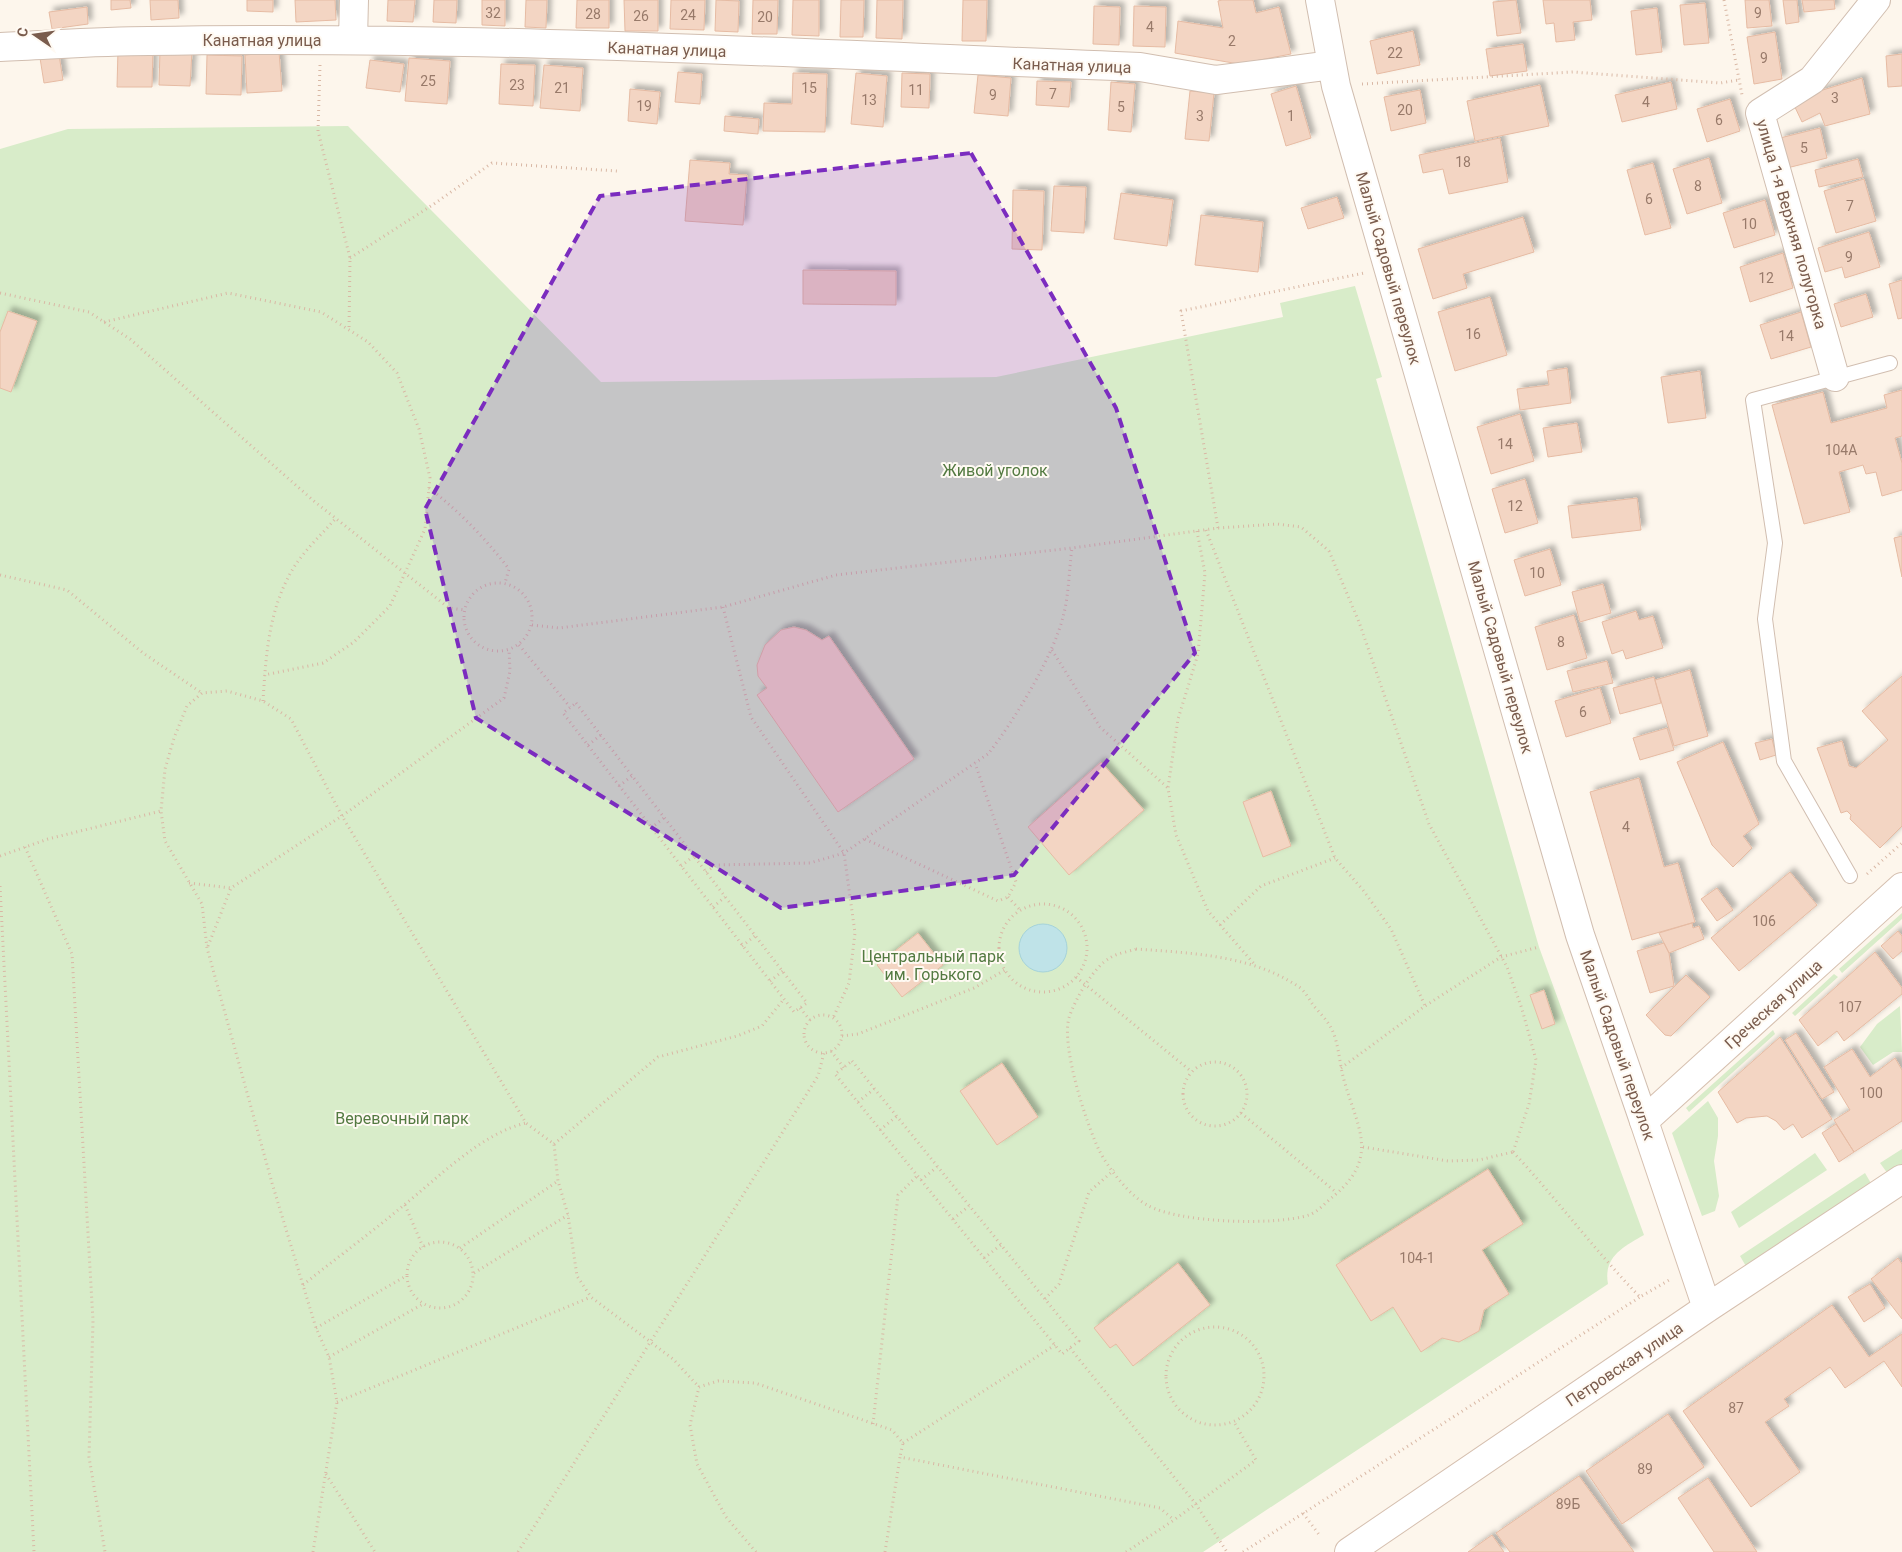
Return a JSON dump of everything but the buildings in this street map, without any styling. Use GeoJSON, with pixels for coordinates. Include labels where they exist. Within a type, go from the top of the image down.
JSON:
{"type":"FeatureCollection","features":[{"type":"Feature","properties":{"kind":"street"},"geometry":{"type":"LineString","coordinates":[[354,0],[354,40]]}},
{"type":"Feature","properties":{"kind":"street","name":"Малый Садовый переулок"},"geometry":{"type":"LineString","coordinates":[[1321,0],[1334,76],[1580,935],[1707,1308]]}},
{"type":"Feature","properties":{"kind":"street","name":"улица 1-я Верхняя полугорка"},"geometry":{"type":"LineString","coordinates":[[1835,377],[1760,113],[1812,80],[1876,0]]}},
{"type":"Feature","properties":{"kind":"street","name":"Канатная улица"},"geometry":{"type":"LineString","coordinates":[[0,48],[147,41],[354,40],[663,49],[1140,67],[1216,80],[1334,76]]}},
{"type":"Feature","properties":{"kind":"street","name":"Греческая улица"},"geometry":{"type":"LineString","coordinates":[[1644,1121],[1902,887]]}},
{"type":"Feature","properties":{"kind":"street","name":"Петровская улица"},"geometry":{"type":"LineString","coordinates":[[1349,1552],[1707,1308],[1902,1179]]}},
{"type":"Feature","properties":{"kind":"lane"},"geometry":{"type":"LineString","coordinates":[[1857,877],[1784,761],[1765,619],[1775,544],[1753,400],[1890,363]]}},
{"type":"Feature","properties":{"kind":"path"},"geometry":{"type":"LineString","coordinates":[[1724,0],[1742,98],[1760,113]]}},
{"type":"Feature","properties":{"kind":"path"},"geometry":{"type":"LineString","coordinates":[[320,40],[318,131],[350,258],[349,330]]}},
{"type":"Feature","properties":{"kind":"path"},"geometry":{"type":"LineString","coordinates":[[1334,76],[1573,72],[1720,83],[1739,80]]}},
{"type":"Feature","properties":{"kind":"path"},"geometry":{"type":"LineString","coordinates":[[350,258],[434,204],[492,163],[617,171]]}},
{"type":"Feature","properties":{"kind":"path"},"geometry":{"type":"LineString","coordinates":[[1218,528],[1181,311],[1389,268]]}},
{"type":"Feature","properties":{"kind":"path"},"geometry":{"type":"LineString","coordinates":[[0,293],[89,312],[130,339],[336,518],[405,571],[449,608],[465,610]]}},
{"type":"Feature","properties":{"kind":"path"},"geometry":{"type":"LineString","coordinates":[[104,322],[228,293],[321,312],[368,342],[397,373],[419,429],[430,478],[425,529],[390,606],[354,642],[322,663],[264,675]]}},
{"type":"Feature","properties":{"kind":"path"},"geometry":{"type":"LineString","coordinates":[[429,488],[458,511],[492,547],[509,569],[505,584]]}},
{"type":"Feature","properties":{"kind":"path"},"geometry":{"type":"LineString","coordinates":[[263,700],[266,645],[278,599],[296,564],[336,518]]}},
{"type":"Feature","properties":{"kind":"path"},"geometry":{"type":"LineString","coordinates":[[532,625],[559,628],[723,607],[836,575],[1072,548],[1218,528],[1277,524],[1301,526],[1329,551],[1359,622],[1429,824],[1502,957],[1522,1009],[1536,1060],[1529,1104],[1514,1152]]}},
{"type":"Feature","properties":{"kind":"path"},"geometry":{"type":"LineString","coordinates":[[1206,530],[1335,858],[1391,929],[1425,1006]]}},
{"type":"Feature","properties":{"kind":"path"},"geometry":{"type":"LineString","coordinates":[[1197,531],[1205,573],[1198,654],[1178,719],[1168,788],[1176,835],[1208,911],[1256,965]]}},
{"type":"Feature","properties":{"kind":"path"},"geometry":{"type":"LineString","coordinates":[[706,872],[716,865],[810,863],[844,853],[988,754],[1006,732],[1052,650],[1064,614],[1072,548]]}},
{"type":"Feature","properties":{"kind":"path"},"geometry":{"type":"LineString","coordinates":[[0,575],[67,590],[143,652],[202,693]]}},
{"type":"Feature","properties":{"kind":"path"},"geometry":{"type":"LineString","coordinates":[[494,583],[505,584],[515,587],[527,599],[533,614],[532,625],[527,636],[519,645],[509,650],[497,652],[485,649],[475,643],[468,633],[464,622],[465,610],[475,592],[494,583]]}},
{"type":"Feature","properties":{"kind":"path"},"geometry":{"type":"LineString","coordinates":[[723,607],[751,717],[844,853],[854,933],[850,983],[833,1018]]}},
{"type":"Feature","properties":{"kind":"path"},"geometry":{"type":"LineString","coordinates":[[519,645],[570,707]]}},
{"type":"Feature","properties":{"kind":"path"},"geometry":{"type":"LineString","coordinates":[[207,948],[231,888],[342,816],[504,698],[510,671],[509,650]]}},
{"type":"Feature","properties":{"kind":"path"},"geometry":{"type":"LineString","coordinates":[[1052,650],[1100,727],[1168,788]]}},
{"type":"Feature","properties":{"kind":"path"},"geometry":{"type":"LineString","coordinates":[[313,1552],[337,1402],[329,1357],[316,1328],[272,1184],[207,948],[202,904],[165,841],[161,811],[166,769],[174,738],[187,706],[202,693],[227,691],[263,700],[291,719],[342,816],[526,1123],[554,1144],[558,1181],[568,1215],[577,1276],[591,1297],[673,1359],[699,1387]]}},
{"type":"Feature","properties":{"kind":"path"},"geometry":{"type":"LineString","coordinates":[[576,703],[600,735],[807,1003],[794,1012],[563,713],[576,703]]}},
{"type":"Feature","properties":{"kind":"path"},"geometry":{"type":"LineString","coordinates":[[588,745],[600,735]]}},
{"type":"Feature","properties":{"kind":"path"},"geometry":{"type":"LineString","coordinates":[[865,839],[998,901],[1008,897],[1016,882],[975,763]]}},
{"type":"Feature","properties":{"kind":"path"},"geometry":{"type":"LineString","coordinates":[[619,786],[632,776]]}},
{"type":"Feature","properties":{"kind":"path"},"geometry":{"type":"LineString","coordinates":[[0,856],[48,839],[161,811]]}},
{"type":"Feature","properties":{"kind":"path"},"geometry":{"type":"LineString","coordinates":[[651,828],[664,818]]}},
{"type":"Feature","properties":{"kind":"path"},"geometry":{"type":"LineString","coordinates":[[1857,877],[1902,842]]}},
{"type":"Feature","properties":{"kind":"path"},"geometry":{"type":"LineString","coordinates":[[25,847],[72,954],[93,1321],[89,1457],[105,1552]]}},
{"type":"Feature","properties":{"kind":"path"},"geometry":{"type":"LineString","coordinates":[[681,866],[694,856]]}},
{"type":"Feature","properties":{"kind":"path"},"geometry":{"type":"LineString","coordinates":[[1220,925],[1261,886],[1335,858]]}},
{"type":"Feature","properties":{"kind":"path"},"geometry":{"type":"LineString","coordinates":[[189,883],[231,888]]}},
{"type":"Feature","properties":{"kind":"path"},"geometry":{"type":"LineString","coordinates":[[0,886],[34,1552]]}},
{"type":"Feature","properties":{"kind":"path"},"geometry":{"type":"LineString","coordinates":[[713,908],[726,897]]}},
{"type":"Feature","properties":{"kind":"path"},"geometry":{"type":"LineString","coordinates":[[1008,897],[1020,910]]}},
{"type":"Feature","properties":{"kind":"path"},"geometry":{"type":"LineString","coordinates":[[1032,905],[1053,906],[1072,915],[1080,925],[1086,938],[1083,966],[1076,977],[1065,986],[1054,991],[1040,992],[1028,989],[1016,983],[1005,970],[999,951],[1000,939],[1010,918],[1020,910],[1032,905]]}},
{"type":"Feature","properties":{"kind":"path"},"geometry":{"type":"LineString","coordinates":[[742,946],[755,936]]}},
{"type":"Feature","properties":{"kind":"path"},"geometry":{"type":"LineString","coordinates":[[1341,1068],[1425,1006],[1502,957],[1539,947]]}},
{"type":"Feature","properties":{"kind":"path"},"geometry":{"type":"LineString","coordinates":[[1136,949],[1195,954],[1256,965],[1301,988],[1331,1028],[1341,1068],[1357,1114],[1363,1147],[1354,1176],[1311,1215],[1281,1219],[1200,1219],[1170,1214],[1147,1206],[1128,1190],[1100,1151],[1079,1094],[1067,1037],[1069,1018],[1086,984],[1109,958],[1136,949]]}},
{"type":"Feature","properties":{"kind":"path"},"geometry":{"type":"LineString","coordinates":[[842,1036],[858,1034],[974,988],[1005,970]]}},
{"type":"Feature","properties":{"kind":"path"},"geometry":{"type":"LineString","coordinates":[[770,981],[782,971]]}},
{"type":"Feature","properties":{"kind":"path"},"geometry":{"type":"LineString","coordinates":[[1076,977],[1192,1072]]}},
{"type":"Feature","properties":{"kind":"path"},"geometry":{"type":"LineString","coordinates":[[554,1144],[658,1057],[737,1036],[762,1026],[784,999]]}},
{"type":"Feature","properties":{"kind":"path"},"geometry":{"type":"LineString","coordinates":[[800,1008],[810,1020]]}},
{"type":"Feature","properties":{"kind":"path"},"geometry":{"type":"LineString","coordinates":[[820,1015],[833,1018],[838,1023],[842,1036],[840,1043],[830,1051],[824,1053],[816,1052],[804,1040],[804,1031],[810,1020],[820,1015]]}},
{"type":"Feature","properties":{"kind":"path"},"geometry":{"type":"LineString","coordinates":[[830,1051],[844,1068]]}},
{"type":"Feature","properties":{"kind":"path"},"geometry":{"type":"LineString","coordinates":[[518,1552],[818,1076],[824,1053]]}},
{"type":"Feature","properties":{"kind":"path"},"geometry":{"type":"LineString","coordinates":[[852,1061],[1045,1299],[1078,1341],[1070,1348],[1062,1354],[917,1176],[835,1074],[844,1068],[852,1061]]}},
{"type":"Feature","properties":{"kind":"path"},"geometry":{"type":"LineString","coordinates":[[1218,1062],[1235,1070],[1246,1085],[1247,1095],[1241,1113],[1226,1124],[1217,1126],[1207,1125],[1191,1115],[1184,1098],[1184,1089],[1192,1072],[1199,1066],[1218,1062]]}},
{"type":"Feature","properties":{"kind":"path"},"geometry":{"type":"LineString","coordinates":[[858,1102],[874,1089]]}},
{"type":"Feature","properties":{"kind":"path"},"geometry":{"type":"LineString","coordinates":[[1241,1113],[1337,1193]]}},
{"type":"Feature","properties":{"kind":"path"},"geometry":{"type":"LineString","coordinates":[[880,1130],[897,1116]]}},
{"type":"Feature","properties":{"kind":"path"},"geometry":{"type":"LineString","coordinates":[[303,1285],[405,1205],[451,1166],[508,1127],[526,1123]]}},
{"type":"Feature","properties":{"kind":"path"},"geometry":{"type":"LineString","coordinates":[[1363,1147],[1448,1161],[1479,1160],[1514,1152]]}},
{"type":"Feature","properties":{"kind":"path"},"geometry":{"type":"LineString","coordinates":[[1514,1152],[1572,1217],[1608,1265],[1640,1297]]}},
{"type":"Feature","properties":{"kind":"path"},"geometry":{"type":"LineString","coordinates":[[921,1180],[938,1167]]}},
{"type":"Feature","properties":{"kind":"path"},"geometry":{"type":"LineString","coordinates":[[1045,1299],[1059,1284],[1089,1192],[1114,1170]]}},
{"type":"Feature","properties":{"kind":"path"},"geometry":{"type":"LineString","coordinates":[[873,1424],[898,1195],[917,1176]]}},
{"type":"Feature","properties":{"kind":"path"},"geometry":{"type":"LineString","coordinates":[[460,1248],[558,1181]]}},
{"type":"Feature","properties":{"kind":"path"},"geometry":{"type":"LineString","coordinates":[[405,1205],[423,1247]]}},
{"type":"Feature","properties":{"kind":"path"},"geometry":{"type":"LineString","coordinates":[[953,1219],[969,1206]]}},
{"type":"Feature","properties":{"kind":"path"},"geometry":{"type":"LineString","coordinates":[[474,1273],[568,1215]]}},
{"type":"Feature","properties":{"kind":"path"},"geometry":{"type":"LineString","coordinates":[[446,1242],[460,1248],[470,1259],[474,1273],[472,1287],[464,1300],[451,1307],[437,1309],[423,1304],[411,1292],[406,1276],[410,1262],[423,1247],[432,1243],[446,1242]]}},
{"type":"Feature","properties":{"kind":"path"},"geometry":{"type":"LineString","coordinates":[[984,1258],[1001,1245]]}},
{"type":"Feature","properties":{"kind":"path"},"geometry":{"type":"LineString","coordinates":[[316,1328],[406,1276]]}},
{"type":"Feature","properties":{"kind":"path"},"geometry":{"type":"LineString","coordinates":[[1243,1552],[1671,1279]]}},
{"type":"Feature","properties":{"kind":"path"},"geometry":{"type":"LineString","coordinates":[[337,1402],[591,1297]]}},
{"type":"Feature","properties":{"kind":"path"},"geometry":{"type":"LineString","coordinates":[[329,1357],[423,1304]]}},
{"type":"Feature","properties":{"kind":"path"},"geometry":{"type":"LineString","coordinates":[[1221,1327],[1236,1331],[1249,1340],[1258,1353],[1263,1368],[1263,1383],[1258,1399],[1248,1412],[1234,1422],[1217,1425],[1200,1423],[1186,1415],[1174,1403],[1167,1388],[1166,1372],[1170,1357],[1178,1343],[1190,1333],[1205,1328],[1221,1327]]}},
{"type":"Feature","properties":{"kind":"path"},"geometry":{"type":"LineString","coordinates":[[885,1552],[903,1443],[1055,1345]]}},
{"type":"Feature","properties":{"kind":"path"},"geometry":{"type":"LineString","coordinates":[[1070,1348],[1195,1503],[1227,1552]]}},
{"type":"Feature","properties":{"kind":"path"},"geometry":{"type":"LineString","coordinates":[[699,1387],[718,1381],[755,1383],[892,1430],[903,1443]]}},
{"type":"Feature","properties":{"kind":"path"},"geometry":{"type":"LineString","coordinates":[[699,1387],[690,1425],[697,1464],[726,1517],[756,1552]]}},
{"type":"Feature","properties":{"kind":"path"},"geometry":{"type":"LineString","coordinates":[[1126,1552],[1174,1520],[1256,1460],[1234,1422]]}},
{"type":"Feature","properties":{"kind":"path"},"geometry":{"type":"LineString","coordinates":[[900,1457],[1160,1508],[1174,1520]]}},
{"type":"Feature","properties":{"kind":"path"},"geometry":{"type":"LineString","coordinates":[[326,1474],[375,1552]]}},
{"type":"Feature","properties":{"kind":"path"},"geometry":{"type":"LineString","coordinates":[[1303,1513],[1320,1536]]}},
{"type":"Feature","properties":{"kind":"highlighted area"},"geometry":{"type":"Polygon","coordinates":[[[971,153],[1116,408],[1195,653],[1014,875],[781,908],[476,718],[425,509],[600,196],[971,153]]]}},
{"type":"Feature","properties":{"kind":"green space","name":"Центральный парк им. Горького"},"geometry":{"type":"Polygon","coordinates":[[[348,126],[601,382],[996,377],[1283,317],[1280,303],[1355,286],[1382,377],[1376,379],[1539,947],[1644,1235],[1616,1254],[1609,1267],[1607,1275],[1608,1284],[1203,1552],[0,1552],[0,149],[68,129],[348,126]]]}},
{"type":"Feature","properties":{"kind":"green space"},"geometry":{"type":"Polygon","coordinates":[[[1902,913],[1902,919],[1842,973],[1839,969],[1902,913]]]}},
{"type":"Feature","properties":{"kind":"green space"},"geometry":{"type":"Polygon","coordinates":[[[1834,974],[1838,977],[1795,1016],[1792,1013],[1834,974]]]}},
{"type":"Feature","properties":{"kind":"green space"},"geometry":{"type":"Polygon","coordinates":[[[1900,1006],[1902,1052],[1893,1052],[1873,1065],[1860,1047],[1877,1024],[1900,1006]]]}},
{"type":"Feature","properties":{"kind":"green space"},"geometry":{"type":"Polygon","coordinates":[[[1773,1030],[1775,1034],[1689,1112],[1686,1108],[1773,1030]]]}},
{"type":"Feature","properties":{"kind":"green space"},"geometry":{"type":"Polygon","coordinates":[[[1708,1101],[1718,1118],[1718,1136],[1714,1161],[1719,1196],[1715,1211],[1702,1216],[1672,1133],[1708,1101]]]}},
{"type":"Feature","properties":{"kind":"green space"},"geometry":{"type":"Polygon","coordinates":[[[1902,1149],[1902,1165],[1888,1174],[1880,1163],[1902,1149]]]}},
{"type":"Feature","properties":{"kind":"green space"},"geometry":{"type":"Polygon","coordinates":[[[1815,1153],[1827,1170],[1739,1228],[1731,1212],[1815,1153]]]}},
{"type":"Feature","properties":{"kind":"green space"},"geometry":{"type":"Polygon","coordinates":[[[1865,1173],[1872,1185],[1747,1268],[1740,1256],[1865,1173]]]}},
{"type":"Feature","properties":{"kind":"water"},"geometry":{"type":"Polygon","coordinates":[[[1043,924],[1052,926],[1060,931],[1065,939],[1067,948],[1065,957],[1060,965],[1052,970],[1043,972],[1034,970],[1026,965],[1021,957],[1019,948],[1021,939],[1026,931],[1034,926],[1043,924]]]}},
{"type":"Feature","properties":{"kind":"park label","name":"Живой уголок"},"geometry":{"type":"Point","coordinates":[995,470]}},
{"type":"Feature","properties":{"kind":"park label","name":"Веревочный парк"},"geometry":{"type":"Point","coordinates":[402,1118]}}]}
